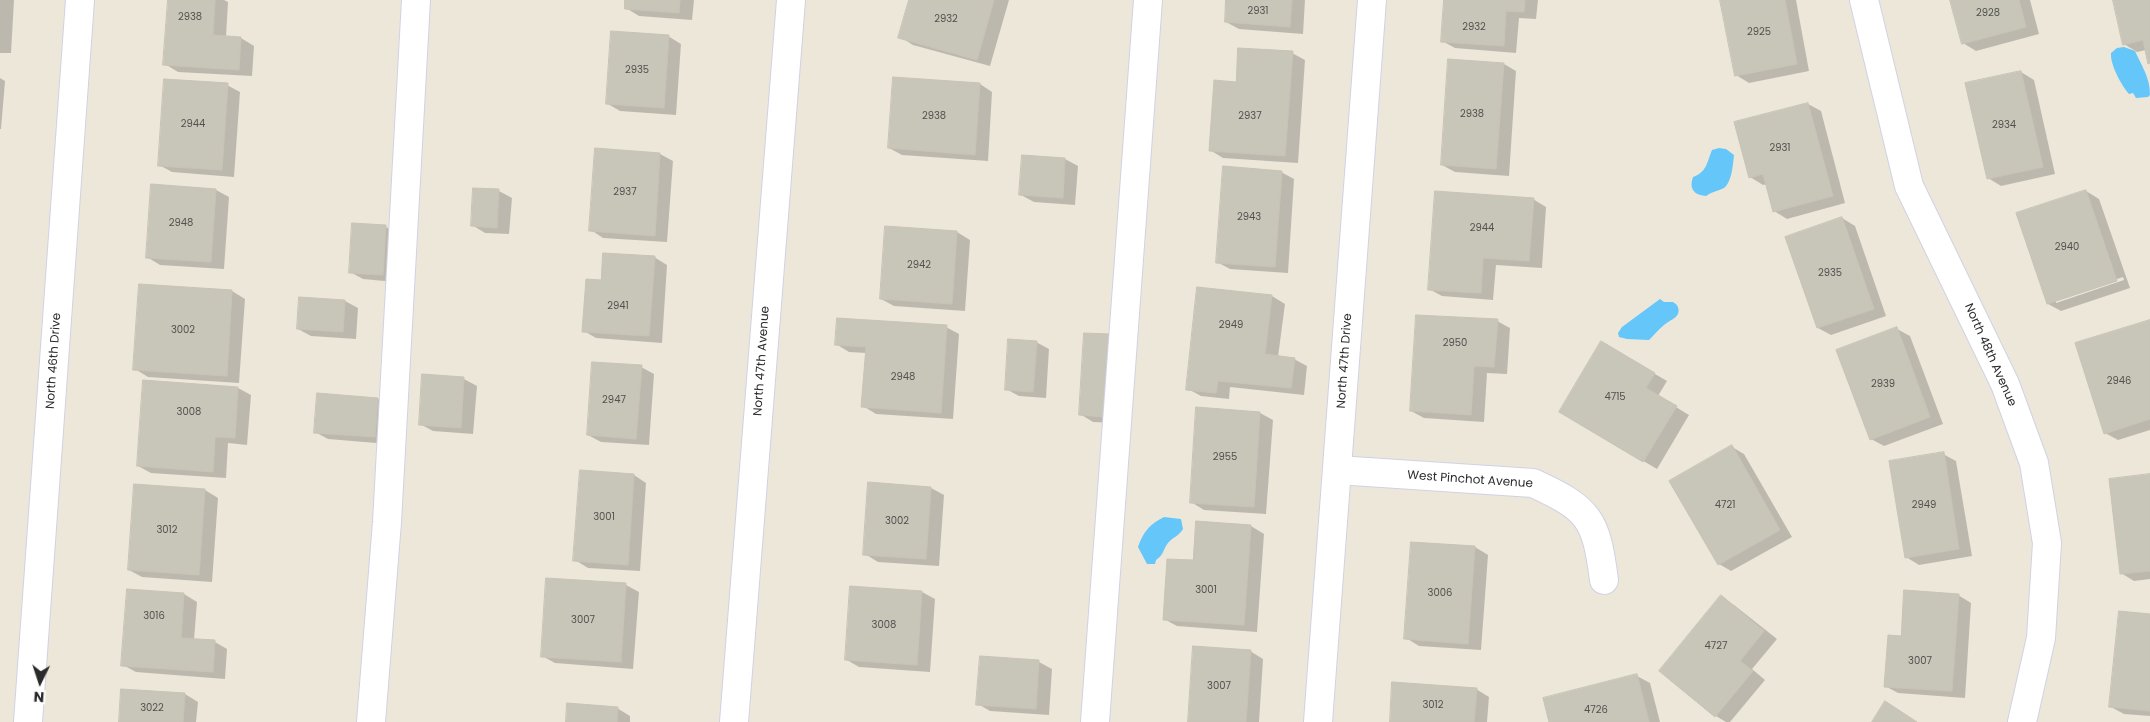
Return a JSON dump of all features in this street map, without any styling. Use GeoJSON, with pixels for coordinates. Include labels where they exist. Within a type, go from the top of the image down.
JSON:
{"type":"FeatureCollection","features":[{"type":"Feature","properties":{"kind":"street","name":"North 46th Drive"},"geometry":{"type":"LineString","coordinates":[[28,722],[80,0]]}},
{"type":"Feature","properties":{"kind":"street"},"geometry":{"type":"LineString","coordinates":[[371,722],[388,512],[416,0]]}},
{"type":"Feature","properties":{"kind":"street","name":"North 47th Avenue"},"geometry":{"type":"LineString","coordinates":[[734,722],[791,0]]}},
{"type":"Feature","properties":{"kind":"street"},"geometry":{"type":"LineString","coordinates":[[1095,722],[1148,0]]}},
{"type":"Feature","properties":{"kind":"street","name":"North 47th Drive"},"geometry":{"type":"LineString","coordinates":[[1318,722],[1372,0]]}},
{"type":"Feature","properties":{"kind":"street","name":"North 48th Avenue"},"geometry":{"type":"LineString","coordinates":[[1864,0],[1909,186],[2005,384],[2034,463],[2048,544],[2041,638],[2022,722]]}},
{"type":"Feature","properties":{"kind":"street","name":"West Pinchot Avenue"},"geometry":{"type":"LineString","coordinates":[[1337,470],[1533,483],[1562,496],[1588,517],[1599,544],[1604,580]]}},
{"type":"Feature","properties":{"kind":"water"},"geometry":{"type":"Polygon","coordinates":[[[2124,47],[2135,51],[2143,67],[2149,83],[2150,95],[2148,97],[2136,98],[2133,93],[2129,94],[2117,75],[2112,63],[2111,53],[2117,48],[2124,47]]]}},
{"type":"Feature","properties":{"kind":"water"},"geometry":{"type":"Polygon","coordinates":[[[1726,149],[1734,155],[1729,182],[1724,188],[1706,196],[1698,194],[1692,188],[1693,177],[1704,169],[1712,150],[1726,149]]]}},
{"type":"Feature","properties":{"kind":"water"},"geometry":{"type":"Polygon","coordinates":[[[1660,299],[1677,305],[1678,312],[1675,317],[1649,340],[1619,337],[1618,333],[1622,327],[1660,299]]]}},
{"type":"Feature","properties":{"kind":"water"},"geometry":{"type":"Polygon","coordinates":[[[1164,517],[1181,519],[1183,529],[1168,543],[1155,564],[1147,564],[1138,547],[1148,529],[1164,517]]]}},
{"type":"Feature","properties":{"kind":"building"},"geometry":{"type":"Polygon","coordinates":[[[168,0],[215,0],[213,35],[241,37],[239,70],[163,65],[168,0]]]}},
{"type":"Feature","properties":{"kind":"building"},"geometry":{"type":"Polygon","coordinates":[[[625,0],[680,0],[679,13],[625,9],[625,0]]]}},
{"type":"Feature","properties":{"kind":"building"},"geometry":{"type":"Polygon","coordinates":[[[909,0],[994,0],[977,60],[898,38],[909,0]]]}},
{"type":"Feature","properties":{"kind":"building"},"geometry":{"type":"Polygon","coordinates":[[[1226,0],[1292,0],[1290,27],[1225,22],[1226,0]]]}},
{"type":"Feature","properties":{"kind":"building"},"geometry":{"type":"Polygon","coordinates":[[[1444,0],[1525,0],[1524,12],[1506,11],[1504,46],[1441,42],[1444,0]]]}},
{"type":"Feature","properties":{"kind":"building"},"geometry":{"type":"Polygon","coordinates":[[[1720,0],[1785,0],[1797,64],[1735,76],[1720,0]]]}},
{"type":"Feature","properties":{"kind":"building"},"geometry":{"type":"Polygon","coordinates":[[[1950,0],[2019,0],[2026,27],[1962,44],[1950,0]]]}},
{"type":"Feature","properties":{"kind":"building"},"geometry":{"type":"Polygon","coordinates":[[[2113,0],[2150,0],[2150,63],[2148,64],[2143,40],[2123,45],[2113,0]]]}},
{"type":"Feature","properties":{"kind":"building"},"geometry":{"type":"Polygon","coordinates":[[[611,31],[669,35],[664,108],[606,104],[611,31]]]}},
{"type":"Feature","properties":{"kind":"building"},"geometry":{"type":"Polygon","coordinates":[[[1238,48],[1293,51],[1285,156],[1209,151],[1214,80],[1236,82],[1238,48]]]}},
{"type":"Feature","properties":{"kind":"building"},"geometry":{"type":"Polygon","coordinates":[[[1448,59],[1504,63],[1496,169],[1441,165],[1448,59]]]}},
{"type":"Feature","properties":{"kind":"building"},"geometry":{"type":"Polygon","coordinates":[[[2021,71],[2043,167],[1987,179],[1965,83],[2021,71]]]}},
{"type":"Feature","properties":{"kind":"building"},"geometry":{"type":"Polygon","coordinates":[[[893,77],[980,83],[975,155],[888,148],[893,77]]]}},
{"type":"Feature","properties":{"kind":"building"},"geometry":{"type":"Polygon","coordinates":[[[164,79],[228,83],[222,170],[158,166],[164,79]]]}},
{"type":"Feature","properties":{"kind":"building"},"geometry":{"type":"Polygon","coordinates":[[[1808,103],[1833,196],[1773,212],[1763,174],[1749,178],[1734,122],[1808,103]]]}},
{"type":"Feature","properties":{"kind":"building"},"geometry":{"type":"Polygon","coordinates":[[[595,148],[660,153],[655,236],[589,231],[595,148]]]}},
{"type":"Feature","properties":{"kind":"building"},"geometry":{"type":"Polygon","coordinates":[[[1022,155],[1065,158],[1063,198],[1019,195],[1022,155]]]}},
{"type":"Feature","properties":{"kind":"building"},"geometry":{"type":"Polygon","coordinates":[[[1223,166],[1282,171],[1275,267],[1216,263],[1223,166]]]}},
{"type":"Feature","properties":{"kind":"building"},"geometry":{"type":"Polygon","coordinates":[[[151,184],[216,189],[211,262],[146,258],[151,184]]]}},
{"type":"Feature","properties":{"kind":"building"},"geometry":{"type":"Polygon","coordinates":[[[473,188],[499,189],[497,228],[471,226],[473,188]]]}},
{"type":"Feature","properties":{"kind":"building"},"geometry":{"type":"Polygon","coordinates":[[[2086,190],[2117,281],[2047,304],[2016,213],[2086,190]]]}},
{"type":"Feature","properties":{"kind":"building"},"geometry":{"type":"Polygon","coordinates":[[[1435,191],[1534,198],[1529,261],[1483,258],[1481,293],[1428,290],[1435,191]]]}},
{"type":"Feature","properties":{"kind":"building"},"geometry":{"type":"Polygon","coordinates":[[[1842,217],[1874,309],[1817,328],[1785,237],[1842,217]]]}},
{"type":"Feature","properties":{"kind":"building"},"geometry":{"type":"Polygon","coordinates":[[[352,223],[386,225],[383,275],[349,273],[352,223]]]}},
{"type":"Feature","properties":{"kind":"building"},"geometry":{"type":"Polygon","coordinates":[[[885,226],[957,231],[952,304],[880,299],[885,226]]]}},
{"type":"Feature","properties":{"kind":"building"},"geometry":{"type":"Polygon","coordinates":[[[603,253],[655,256],[649,336],[582,332],[586,279],[601,280],[603,253]]]}},
{"type":"Feature","properties":{"kind":"building"},"geometry":{"type":"Polygon","coordinates":[[[139,284],[232,290],[227,376],[133,370],[139,284]]]}},
{"type":"Feature","properties":{"kind":"building"},"geometry":{"type":"Polygon","coordinates":[[[1197,287],[1272,295],[1265,354],[1295,358],[1291,388],[1218,381],[1216,393],[1186,390],[1197,287]]]}},
{"type":"Feature","properties":{"kind":"building"},"geometry":{"type":"Polygon","coordinates":[[[299,297],[345,300],[343,332],[297,329],[299,297]]]}},
{"type":"Feature","properties":{"kind":"building"},"geometry":{"type":"Polygon","coordinates":[[[1416,315],[1498,319],[1494,367],[1474,366],[1471,415],[1410,411],[1416,315]]]}},
{"type":"Feature","properties":{"kind":"building"},"geometry":{"type":"Polygon","coordinates":[[[837,318],[947,325],[941,413],[861,407],[866,347],[835,345],[837,318]]]}},
{"type":"Feature","properties":{"kind":"building"},"geometry":{"type":"Polygon","coordinates":[[[2150,320],[2150,419],[2104,434],[2075,343],[2150,320]]]}},
{"type":"Feature","properties":{"kind":"building"},"geometry":{"type":"Polygon","coordinates":[[[1897,327],[1930,417],[1870,440],[1836,350],[1897,327]]]}},
{"type":"Feature","properties":{"kind":"building"},"geometry":{"type":"Polygon","coordinates":[[[1084,333],[1110,334],[1104,417],[1079,415],[1084,333]]]}},
{"type":"Feature","properties":{"kind":"building"},"geometry":{"type":"Polygon","coordinates":[[[1008,339],[1037,341],[1033,392],[1005,390],[1008,339]]]}},
{"type":"Feature","properties":{"kind":"building"},"geometry":{"type":"Polygon","coordinates":[[[1601,341],[1655,373],[1646,388],[1677,406],[1643,462],[1559,412],[1601,341]]]}},
{"type":"Feature","properties":{"kind":"building"},"geometry":{"type":"Polygon","coordinates":[[[592,362],[642,365],[636,439],[587,435],[592,362]]]}},
{"type":"Feature","properties":{"kind":"building"},"geometry":{"type":"Polygon","coordinates":[[[422,374],[464,377],[461,428],[419,425],[422,374]]]}},
{"type":"Feature","properties":{"kind":"building"},"geometry":{"type":"Polygon","coordinates":[[[143,380],[238,387],[235,438],[215,437],[213,472],[137,466],[143,380]]]}},
{"type":"Feature","properties":{"kind":"building"},"geometry":{"type":"Polygon","coordinates":[[[317,393],[378,398],[375,437],[314,433],[317,393]]]}},
{"type":"Feature","properties":{"kind":"building"},"geometry":{"type":"Polygon","coordinates":[[[1196,407],[1260,412],[1254,507],[1190,503],[1196,407]]]}},
{"type":"Feature","properties":{"kind":"building"},"geometry":{"type":"Polygon","coordinates":[[[1732,445],[1780,530],[1718,565],[1669,481],[1732,445]]]}},
{"type":"Feature","properties":{"kind":"building"},"geometry":{"type":"Polygon","coordinates":[[[1944,452],[1959,549],[1905,558],[1889,461],[1944,452]]]}},
{"type":"Feature","properties":{"kind":"building"},"geometry":{"type":"Polygon","coordinates":[[[580,470],[634,474],[628,565],[573,561],[580,470]]]}},
{"type":"Feature","properties":{"kind":"building"},"geometry":{"type":"Polygon","coordinates":[[[2150,474],[2150,571],[2120,574],[2109,479],[2150,474]]]}},
{"type":"Feature","properties":{"kind":"building"},"geometry":{"type":"Polygon","coordinates":[[[868,482],[931,487],[926,559],[863,555],[868,482]]]}},
{"type":"Feature","properties":{"kind":"building"},"geometry":{"type":"Polygon","coordinates":[[[134,484],[205,489],[199,575],[128,570],[134,484]]]}},
{"type":"Feature","properties":{"kind":"building"},"geometry":{"type":"Polygon","coordinates":[[[1196,521],[1251,525],[1244,625],[1163,620],[1167,559],[1193,560],[1196,521]]]}},
{"type":"Feature","properties":{"kind":"building"},"geometry":{"type":"Polygon","coordinates":[[[1411,542],[1475,546],[1468,644],[1404,639],[1411,542]]]}},
{"type":"Feature","properties":{"kind":"building"},"geometry":{"type":"Polygon","coordinates":[[[546,578],[626,583],[621,662],[541,657],[546,578]]]}},
{"type":"Feature","properties":{"kind":"building"},"geometry":{"type":"Polygon","coordinates":[[[850,586],[922,591],[917,665],[845,660],[850,586]]]}},
{"type":"Feature","properties":{"kind":"building"},"geometry":{"type":"Polygon","coordinates":[[[127,589],[184,593],[181,638],[215,640],[213,672],[121,666],[127,589]]]}},
{"type":"Feature","properties":{"kind":"building"},"geometry":{"type":"Polygon","coordinates":[[[1904,590],[1959,594],[1952,691],[1884,687],[1888,635],[1901,636],[1904,590]]]}},
{"type":"Feature","properties":{"kind":"building"},"geometry":{"type":"Polygon","coordinates":[[[1721,595],[1764,631],[1740,661],[1753,671],[1715,717],[1659,671],[1721,595]]]}},
{"type":"Feature","properties":{"kind":"building"},"geometry":{"type":"Polygon","coordinates":[[[2119,611],[2150,614],[2150,711],[2109,707],[2119,611]]]}},
{"type":"Feature","properties":{"kind":"building"},"geometry":{"type":"Polygon","coordinates":[[[1193,646],[1251,650],[1246,722],[1188,722],[1193,646]]]}},
{"type":"Feature","properties":{"kind":"building"},"geometry":{"type":"Polygon","coordinates":[[[980,656],[1039,660],[1036,709],[976,705],[980,656]]]}},
{"type":"Feature","properties":{"kind":"building"},"geometry":{"type":"Polygon","coordinates":[[[1637,674],[1649,722],[1549,722],[1543,698],[1637,674]]]}},
{"type":"Feature","properties":{"kind":"building"},"geometry":{"type":"Polygon","coordinates":[[[1392,682],[1477,688],[1474,722],[1390,722],[1392,682]]]}},
{"type":"Feature","properties":{"kind":"building"},"geometry":{"type":"Polygon","coordinates":[[[121,689],[185,693],[183,722],[119,722],[121,689]]]}},
{"type":"Feature","properties":{"kind":"building"},"geometry":{"type":"Polygon","coordinates":[[[1885,701],[1917,722],[1872,722],[1885,701]]]}},
{"type":"Feature","properties":{"kind":"building"},"geometry":{"type":"Polygon","coordinates":[[[567,703],[618,707],[617,722],[566,722],[567,703]]]}}]}
